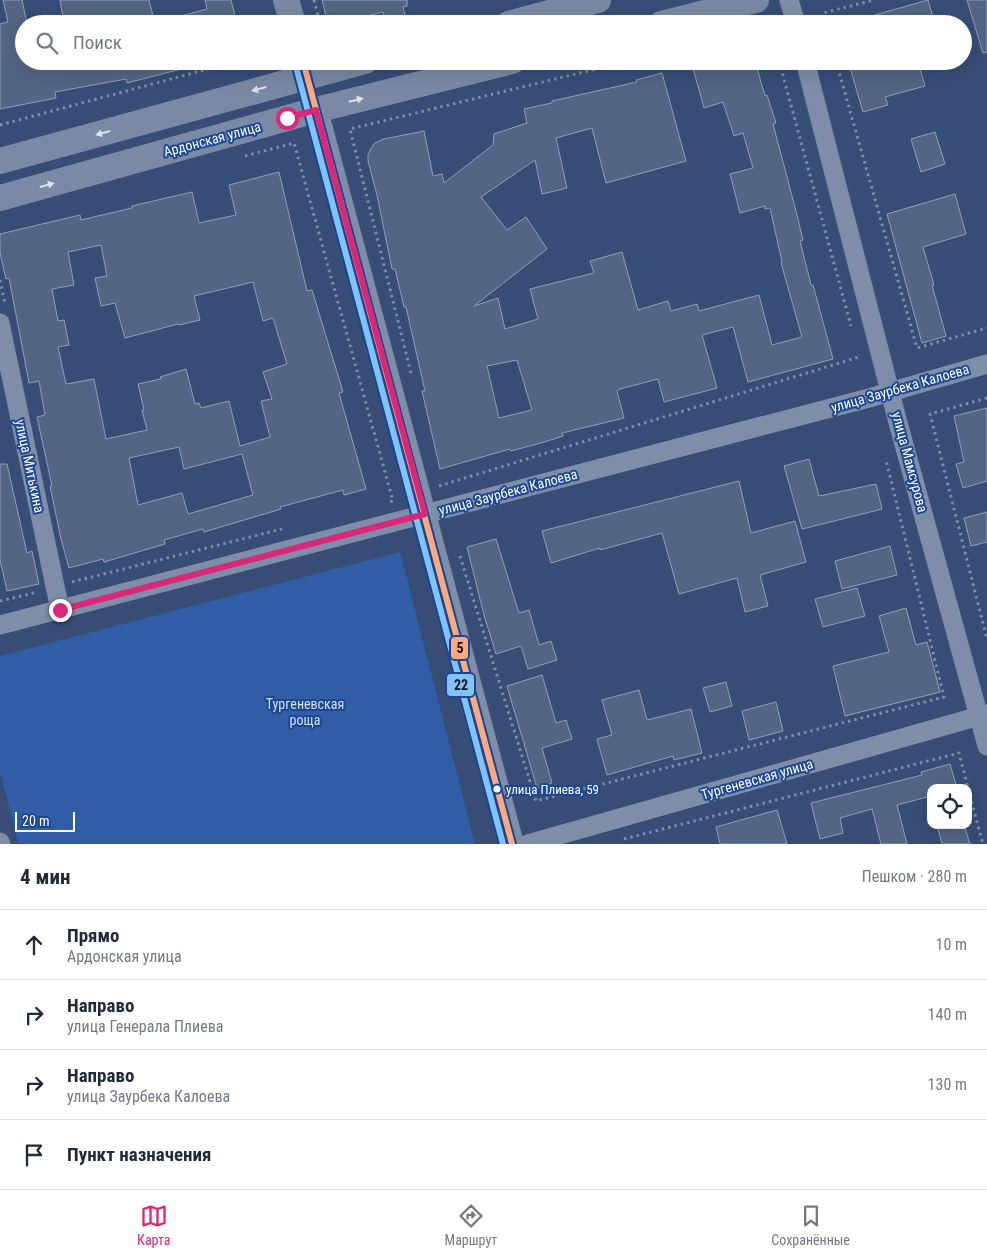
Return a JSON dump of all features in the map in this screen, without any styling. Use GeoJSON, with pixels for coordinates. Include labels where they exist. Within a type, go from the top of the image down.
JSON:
{"type":"FeatureCollection","features":[{"type":"Feature","properties":{"kind":"main road"},"geometry":{"type":"LineString","coordinates":[[286,0],[290,15]]}},
{"type":"Feature","properties":{"kind":"main road"},"geometry":{"type":"LineString","coordinates":[[542,15],[598,0]]}},
{"type":"Feature","properties":{"kind":"main road"},"geometry":{"type":"LineString","coordinates":[[697,15],[756,0]]}},
{"type":"Feature","properties":{"kind":"main road"},"geometry":{"type":"LineString","coordinates":[[0,161],[301,70]]}},
{"type":"Feature","properties":{"kind":"main road"},"geometry":{"type":"LineString","coordinates":[[304,70],[316,110]]}},
{"type":"Feature","properties":{"kind":"main road","name":"Ардонская улица"},"geometry":{"type":"LineString","coordinates":[[0,198],[316,110],[476,70]]}},
{"type":"Feature","properties":{"kind":"street"},"geometry":{"type":"LineString","coordinates":[[790,0],[794,15]]}},
{"type":"Feature","properties":{"kind":"street","name":"улица Мамсурова"},"geometry":{"type":"LineString","coordinates":[[807,70],[890,391],[983,715],[987,746]]}},
{"type":"Feature","properties":{"kind":"street"},"geometry":{"type":"LineString","coordinates":[[316,110],[512,844]]}},
{"type":"Feature","properties":{"kind":"street","name":"улица Митькина"},"geometry":{"type":"LineString","coordinates":[[0,323],[60,610]]}},
{"type":"Feature","properties":{"kind":"street","name":"улица Заурбека Калоева"},"geometry":{"type":"LineString","coordinates":[[0,625],[860,401],[987,364]]}},
{"type":"Feature","properties":{"kind":"street","name":"Тургеневская улица"},"geometry":{"type":"LineString","coordinates":[[528,844],[983,715]]}},
{"type":"Feature","properties":{"kind":"path"},"geometry":{"type":"LineString","coordinates":[[314,0],[318,15]]}},
{"type":"Feature","properties":{"kind":"path"},"geometry":{"type":"LineString","coordinates":[[824,15],[823,13],[874,0]]}},
{"type":"Feature","properties":{"kind":"path"},"geometry":{"type":"LineString","coordinates":[[0,125],[205,70]]}},
{"type":"Feature","properties":{"kind":"path"},"geometry":{"type":"LineString","coordinates":[[413,380],[350,129],[592,70]]}},
{"type":"Feature","properties":{"kind":"path"},"geometry":{"type":"LineString","coordinates":[[781,70],[852,328]]}},
{"type":"Feature","properties":{"kind":"path"},"geometry":{"type":"LineString","coordinates":[[839,70],[917,348],[987,328]]}},
{"type":"Feature","properties":{"kind":"path"},"geometry":{"type":"LineString","coordinates":[[237,158],[294,143],[393,501],[384,504]]}},
{"type":"Feature","properties":{"kind":"path"},"geometry":{"type":"LineString","coordinates":[[437,477],[439,486],[860,357],[857,347]]}},
{"type":"Feature","properties":{"kind":"path"},"geometry":{"type":"LineString","coordinates":[[987,398],[930,414],[987,639]]}},
{"type":"Feature","properties":{"kind":"path"},"geometry":{"type":"LineString","coordinates":[[459,555],[536,801],[944,697],[884,453]]}},
{"type":"Feature","properties":{"kind":"path"},"geometry":{"type":"LineString","coordinates":[[68,584],[288,528]]}},
{"type":"Feature","properties":{"kind":"path"},"geometry":{"type":"LineString","coordinates":[[624,839],[959,753],[967,784]]}},
{"type":"Feature","properties":{"kind":"path"},"geometry":{"type":"LineString","coordinates":[[972,804],[983,844]]}},
{"type":"Feature","properties":{"kind":"green space","name":"Тургеневская роща"},"geometry":{"type":"Polygon","coordinates":[[[400,552],[475,844],[19,844],[0,772],[0,656],[400,552]]]}},
{"type":"Feature","properties":{"kind":"building"},"geometry":{"type":"Polygon","coordinates":[[[3,0],[22,0],[25,15],[15,15],[15,70],[177,70],[127,83],[126,79],[55,92],[56,98],[0,109],[0,24],[8,22],[3,0]]]}},
{"type":"Feature","properties":{"kind":"building"},"geometry":{"type":"Polygon","coordinates":[[[60,0],[149,0],[153,15],[62,15],[60,0]]]}},
{"type":"Feature","properties":{"kind":"building"},"geometry":{"type":"Polygon","coordinates":[[[205,0],[231,0],[235,15],[185,15],[207,9],[205,0]]]}},
{"type":"Feature","properties":{"kind":"building"},"geometry":{"type":"Polygon","coordinates":[[[322,0],[407,0],[407,6],[403,7],[405,15],[384,15],[383,12],[371,15],[326,15],[322,0]]]}},
{"type":"Feature","properties":{"kind":"building"},"geometry":{"type":"Polygon","coordinates":[[[928,0],[932,15],[875,15],[928,0]]]}},
{"type":"Feature","properties":{"kind":"building"},"geometry":{"type":"Polygon","coordinates":[[[967,0],[987,0],[987,52],[983,53],[967,0]]]}},
{"type":"Feature","properties":{"kind":"building"},"geometry":{"type":"Polygon","coordinates":[[[693,70],[758,70],[765,96],[767,95],[776,123],[773,124],[803,240],[800,241],[833,359],[748,382],[733,327],[702,335],[717,388],[664,402],[658,379],[620,389],[617,391],[624,418],[562,433],[563,436],[541,443],[511,451],[510,449],[440,469],[422,391],[425,391],[406,307],[404,307],[395,269],[392,269],[368,161],[368,154],[375,143],[384,139],[424,131],[433,176],[442,174],[444,183],[493,145],[494,134],[527,123],[524,109],[637,82],[636,80],[662,73],[686,161],[606,183],[592,128],[556,138],[567,188],[542,194],[535,160],[481,197],[507,230],[526,217],[547,249],[474,306],[498,298],[505,329],[538,319],[530,289],[594,273],[590,261],[622,252],[638,310],[668,301],[671,311],[697,304],[699,311],[759,295],[772,345],[802,337],[781,263],[770,208],[765,209],[765,206],[740,213],[730,174],[753,168],[743,133],[734,136],[723,102],[704,108],[693,70]],[[517,360],[487,366],[499,418],[532,410],[517,360]]]}},
{"type":"Feature","properties":{"kind":"building"},"geometry":{"type":"Polygon","coordinates":[[[851,70],[921,70],[925,86],[885,97],[888,105],[863,112],[851,70]]]}},
{"type":"Feature","properties":{"kind":"building"},"geometry":{"type":"Polygon","coordinates":[[[935,132],[945,164],[921,172],[911,139],[935,132]]]}},
{"type":"Feature","properties":{"kind":"building"},"geometry":{"type":"Polygon","coordinates":[[[279,172],[307,291],[312,290],[343,392],[339,393],[366,489],[344,495],[343,490],[280,507],[281,509],[204,532],[203,529],[164,540],[165,544],[104,562],[103,559],[69,568],[61,539],[37,417],[45,415],[39,381],[29,383],[9,278],[6,279],[0,253],[0,234],[80,215],[81,220],[192,192],[199,223],[236,215],[229,185],[279,172]],[[101,245],[68,252],[74,285],[52,289],[58,321],[64,320],[69,345],[58,347],[66,384],[94,379],[106,439],[147,430],[138,384],[161,379],[160,377],[186,369],[195,404],[199,403],[201,408],[229,401],[240,446],[270,437],[261,401],[272,399],[263,372],[287,364],[273,318],[263,321],[253,282],[194,296],[200,320],[125,338],[115,303],[101,306],[95,278],[107,276],[101,245]],[[179,447],[129,458],[138,505],[182,493],[188,514],[253,495],[242,454],[184,469],[179,447]]]}},
{"type":"Feature","properties":{"kind":"building"},"geometry":{"type":"Polygon","coordinates":[[[955,194],[966,234],[923,247],[946,336],[922,343],[887,214],[955,194]]]}},
{"type":"Feature","properties":{"kind":"building"},"geometry":{"type":"Polygon","coordinates":[[[987,408],[987,481],[963,488],[956,464],[964,462],[954,416],[987,408]]]}},
{"type":"Feature","properties":{"kind":"building"},"geometry":{"type":"Polygon","coordinates":[[[809,459],[819,496],[876,484],[882,509],[802,529],[784,466],[809,459]]]}},
{"type":"Feature","properties":{"kind":"building"},"geometry":{"type":"Polygon","coordinates":[[[0,464],[7,464],[27,553],[32,551],[39,584],[7,591],[0,560],[0,464]]]}},
{"type":"Feature","properties":{"kind":"building"},"geometry":{"type":"Polygon","coordinates":[[[739,481],[751,533],[795,521],[806,562],[760,575],[768,606],[745,612],[737,578],[679,594],[662,533],[600,550],[600,548],[551,563],[542,531],[739,481]]]}},
{"type":"Feature","properties":{"kind":"building"},"geometry":{"type":"Polygon","coordinates":[[[987,512],[987,542],[971,546],[964,518],[987,512]]]}},
{"type":"Feature","properties":{"kind":"building"},"geometry":{"type":"Polygon","coordinates":[[[496,539],[519,613],[529,610],[539,645],[551,641],[557,660],[528,669],[521,646],[496,654],[467,547],[496,539]]]}},
{"type":"Feature","properties":{"kind":"building"},"geometry":{"type":"Polygon","coordinates":[[[890,546],[897,575],[842,589],[835,561],[890,546]]]}},
{"type":"Feature","properties":{"kind":"building"},"geometry":{"type":"Polygon","coordinates":[[[857,588],[865,616],[823,627],[815,599],[857,588]]]}},
{"type":"Feature","properties":{"kind":"building"},"geometry":{"type":"Polygon","coordinates":[[[906,608],[916,645],[927,642],[940,692],[845,716],[833,666],[889,652],[879,616],[906,608]]]}},
{"type":"Feature","properties":{"kind":"building"},"geometry":{"type":"Polygon","coordinates":[[[542,675],[556,723],[566,720],[572,739],[542,748],[552,783],[537,788],[507,686],[542,675]]]}},
{"type":"Feature","properties":{"kind":"building"},"geometry":{"type":"Polygon","coordinates":[[[726,682],[732,706],[710,712],[703,688],[726,682]]]}},
{"type":"Feature","properties":{"kind":"building"},"geometry":{"type":"Polygon","coordinates":[[[639,690],[647,720],[691,709],[702,753],[674,760],[673,756],[607,775],[597,739],[612,735],[602,700],[639,690]]]}},
{"type":"Feature","properties":{"kind":"building"},"geometry":{"type":"Polygon","coordinates":[[[776,702],[783,731],[749,740],[742,711],[776,702]]]}},
{"type":"Feature","properties":{"kind":"building"},"geometry":{"type":"Polygon","coordinates":[[[950,764],[956,784],[927,784],[927,797],[897,805],[907,844],[881,844],[872,809],[840,818],[843,833],[820,839],[811,803],[922,775],[921,772],[950,764]]]}},
{"type":"Feature","properties":{"kind":"building"},"geometry":{"type":"Polygon","coordinates":[[[777,810],[787,844],[720,844],[716,827],[777,810]]]}},
{"type":"Feature","properties":{"kind":"building"},"geometry":{"type":"Polygon","coordinates":[[[938,829],[965,829],[970,844],[942,844],[938,829]]]}},
{"type":"Feature","properties":{"kind":"transit line","name":"22"},"geometry":{"type":"LineString","coordinates":[[297,70],[503,844]]}},
{"type":"Feature","properties":{"kind":"transit line","name":"5"},"geometry":{"type":"LineString","coordinates":[[305,70],[512,844]]}},
{"type":"Feature","properties":{"kind":"place","name":"улица Плиева, 59"},"geometry":{"type":"Point","coordinates":[497,789]}},
{"type":"Feature","properties":{"kind":"route"},"geometry":{"type":"LineString","coordinates":[[60,610],[425,514],[316,110],[287,118]]}}]}
